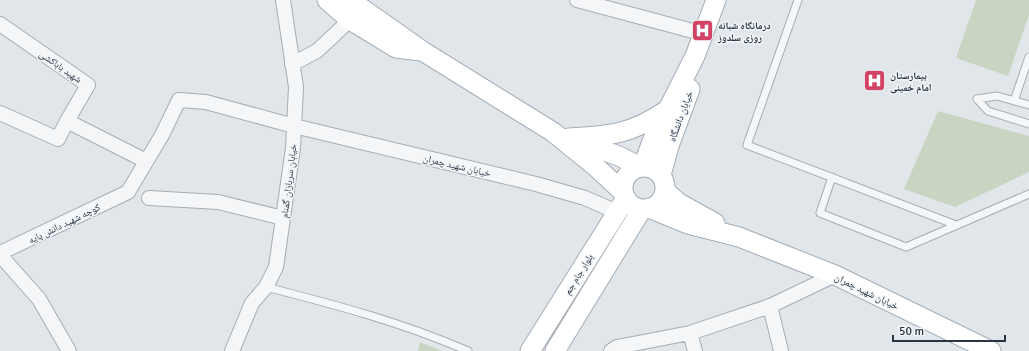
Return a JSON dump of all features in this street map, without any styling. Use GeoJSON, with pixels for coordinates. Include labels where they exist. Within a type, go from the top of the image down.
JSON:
{"type":"FeatureCollection","features":[{"type":"Feature","properties":{"kind":"street","name":"خیابان سربازان گمنام"},"geometry":{"type":"LineString","coordinates":[[232,351],[252,304],[266,287],[276,267],[293,148],[296,87],[282,0]]}},
{"type":"Feature","properties":{"kind":"street"},"geometry":{"type":"LineString","coordinates":[[327,0],[359,7],[424,52],[561,135],[596,166],[622,201],[636,207],[646,208],[659,203],[663,183],[650,167],[641,167],[630,172],[626,178],[622,201]]}},
{"type":"Feature","properties":{"kind":"street"},"geometry":{"type":"LineString","coordinates":[[576,0],[704,34]]}},
{"type":"Feature","properties":{"kind":"street","name":"خیابان دانشگاه"},"geometry":{"type":"LineString","coordinates":[[641,167],[652,139],[695,56],[716,0]]}},
{"type":"Feature","properties":{"kind":"street"},"geometry":{"type":"LineString","coordinates":[[292,64],[317,51],[359,7]]}},
{"type":"Feature","properties":{"kind":"street","name":"شهید باباکشی"},"geometry":{"type":"LineString","coordinates":[[0,24],[88,85],[67,121]]}},
{"type":"Feature","properties":{"kind":"street","name":"خیابان دانشگاه"},"geometry":{"type":"LineString","coordinates":[[663,183],[669,146],[692,84],[695,56]]}},
{"type":"Feature","properties":{"kind":"street","name":"خیابان شهید چمران"},"geometry":{"type":"LineString","coordinates":[[146,161],[162,135],[179,100],[206,102],[294,126],[536,184],[585,198],[622,201]]}},
{"type":"Feature","properties":{"kind":"street"},"geometry":{"type":"LineString","coordinates":[[561,135],[608,136],[625,132],[650,121],[668,109]]}},
{"type":"Feature","properties":{"kind":"street"},"geometry":{"type":"LineString","coordinates":[[0,114],[58,139],[67,121],[146,161]]}},
{"type":"Feature","properties":{"kind":"street"},"geometry":{"type":"LineString","coordinates":[[561,135],[621,157],[641,167]]}},
{"type":"Feature","properties":{"kind":"street","name":"کوچه شهید دانش پایه"},"geometry":{"type":"LineString","coordinates":[[69,351],[38,299],[0,254],[128,192],[146,161]]}},
{"type":"Feature","properties":{"kind":"street","name":"خیابان شهید چمران"},"geometry":{"type":"LineString","coordinates":[[663,183],[684,206],[739,237]]}},
{"type":"Feature","properties":{"kind":"street"},"geometry":{"type":"LineString","coordinates":[[149,198],[218,202],[283,218]]}},
{"type":"Feature","properties":{"kind":"street","name":"بلوار جام جم"},"geometry":{"type":"LineString","coordinates":[[530,351],[622,201]]}},
{"type":"Feature","properties":{"kind":"street","name":"خیابان شهید چمران"},"geometry":{"type":"LineString","coordinates":[[646,208],[688,224],[739,237],[835,275],[991,351]]}},
{"type":"Feature","properties":{"kind":"street","name":"بلوار جام جم"},"geometry":{"type":"LineString","coordinates":[[555,351],[646,208]]}},
{"type":"Feature","properties":{"kind":"street"},"geometry":{"type":"LineString","coordinates":[[611,351],[617,347],[690,333],[770,306],[835,275]]}},
{"type":"Feature","properties":{"kind":"street"},"geometry":{"type":"LineString","coordinates":[[770,306],[781,351]]}},
{"type":"Feature","properties":{"kind":"street"},"geometry":{"type":"LineString","coordinates":[[690,333],[695,351]]}},
{"type":"Feature","properties":{"kind":"lane"},"geometry":{"type":"LineString","coordinates":[[798,0],[747,145],[956,225]]}},
{"type":"Feature","properties":{"kind":"lane"},"geometry":{"type":"LineString","coordinates":[[1014,101],[1029,57]]}},
{"type":"Feature","properties":{"kind":"lane"},"geometry":{"type":"LineString","coordinates":[[1029,106],[997,96],[977,100],[988,111],[1029,124]]}},
{"type":"Feature","properties":{"kind":"lane"},"geometry":{"type":"LineString","coordinates":[[832,177],[820,213],[906,247],[1029,194]]}},
{"type":"Feature","properties":{"kind":"lane"},"geometry":{"type":"LineString","coordinates":[[266,287],[344,307],[422,332],[468,351]]}},
{"type":"Feature","properties":{"kind":"green space"},"geometry":{"type":"Polygon","coordinates":[[[976,0],[1029,0],[1029,15],[1008,76],[956,58],[976,0]]]}},
{"type":"Feature","properties":{"kind":"green space"},"geometry":{"type":"Polygon","coordinates":[[[938,111],[1029,136],[1029,172],[955,207],[904,189],[938,111]]]}},
{"type":"Feature","properties":{"kind":"green space"},"geometry":{"type":"Polygon","coordinates":[[[420,342],[442,351],[418,351],[420,342]]]}},
{"type":"Feature","properties":{"kind":"place","name":"درمانگاه شبانه روزی سلدوز"},"geometry":{"type":"Point","coordinates":[703,31]}},
{"type":"Feature","properties":{"kind":"place","name":"بیمارستان امام خمینی"},"geometry":{"type":"Point","coordinates":[874,81]}}]}
